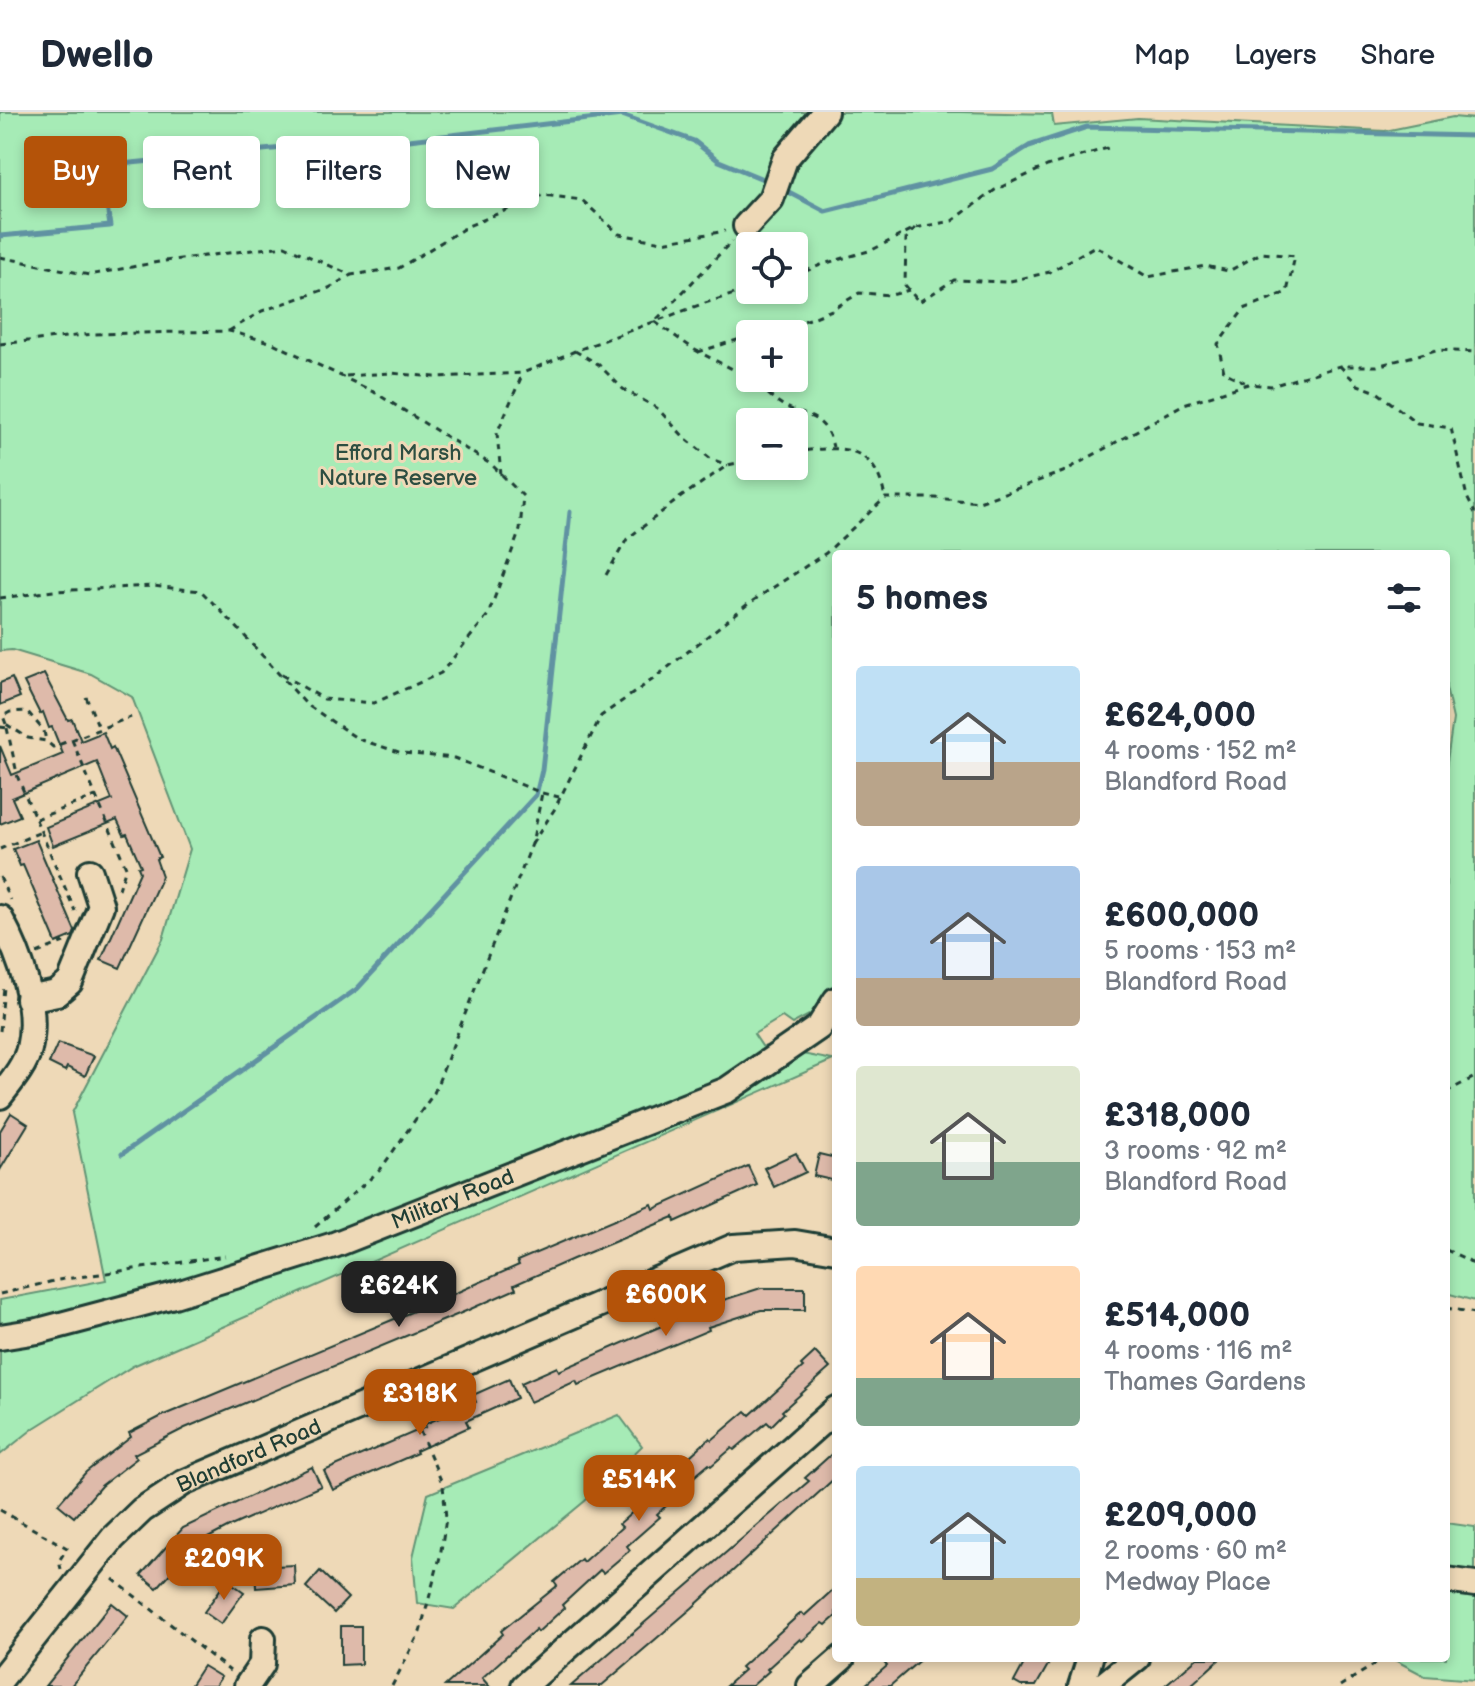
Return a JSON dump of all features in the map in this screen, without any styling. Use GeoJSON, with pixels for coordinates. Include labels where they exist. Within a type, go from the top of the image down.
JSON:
{"type":"FeatureCollection","features":[{"type":"Feature","properties":{"kind":"street"},"geometry":{"type":"LineString","coordinates":[[750,232],[771,199],[785,159],[825,112]]}},
{"type":"Feature","properties":{"kind":"street"},"geometry":{"type":"LineString","coordinates":[[28,999],[57,993],[70,982],[101,906],[90,872]]}},
{"type":"Feature","properties":{"kind":"street"},"geometry":{"type":"LineString","coordinates":[[0,918],[20,960],[32,1018],[29,1050],[0,1096]]}},
{"type":"Feature","properties":{"kind":"street","name":"Military Road"},"geometry":{"type":"LineString","coordinates":[[0,1337],[38,1331],[174,1295],[334,1245],[727,1090],[828,1033]]}},
{"type":"Feature","properties":{"kind":"street","name":"Blandford Road"},"geometry":{"type":"LineString","coordinates":[[0,1680],[113,1538],[142,1510],[194,1478],[733,1247],[795,1243],[832,1249]]}},
{"type":"Feature","properties":{"kind":"street"},"geometry":{"type":"LineString","coordinates":[[524,1686],[832,1413]]}},
{"type":"Feature","properties":{"kind":"street"},"geometry":{"type":"LineString","coordinates":[[1450,1581],[1475,1584]]}},
{"type":"Feature","properties":{"kind":"street"},"geometry":{"type":"LineString","coordinates":[[243,1682],[262,1664],[263,1639]]}},
{"type":"Feature","properties":{"kind":"street"},"geometry":{"type":"LineString","coordinates":[[810,1686],[837,1662]]}},
{"type":"Feature","properties":{"kind":"street"},"geometry":{"type":"LineString","coordinates":[[1081,1686],[1089,1662]]}},
{"type":"Feature","properties":{"kind":"street"},"geometry":{"type":"LineString","coordinates":[[1102,1686],[1132,1662]]}},
{"type":"Feature","properties":{"kind":"path"},"geometry":{"type":"LineString","coordinates":[[808,270],[872,250],[915,228],[952,221],[995,190],[1047,166],[1111,147]]}},
{"type":"Feature","properties":{"kind":"path"},"geometry":{"type":"LineString","coordinates":[[229,331],[262,311],[329,288],[351,275],[399,268],[468,226],[543,195],[582,200],[619,234],[662,242],[736,239]]}},
{"type":"Feature","properties":{"kind":"path"},"geometry":{"type":"LineString","coordinates":[[915,228],[906,239],[905,285],[919,302],[954,280],[1006,282],[1050,272],[1095,246],[1148,277],[1205,266],[1229,271],[1261,253],[1295,256],[1287,292],[1244,309],[1218,344],[1224,372],[1248,384],[1271,386],[1340,366],[1377,366],[1436,350],[1475,352]]}},
{"type":"Feature","properties":{"kind":"path"},"geometry":{"type":"LineString","coordinates":[[655,322],[727,246],[736,242]]}},
{"type":"Feature","properties":{"kind":"path"},"geometry":{"type":"LineString","coordinates":[[727,246],[736,242]]}},
{"type":"Feature","properties":{"kind":"path"},"geometry":{"type":"LineString","coordinates":[[0,257],[89,275],[164,261],[285,246],[351,275]]}},
{"type":"Feature","properties":{"kind":"path"},"geometry":{"type":"LineString","coordinates":[[807,320],[832,310],[859,293],[892,295],[909,290]]}},
{"type":"Feature","properties":{"kind":"path"},"geometry":{"type":"LineString","coordinates":[[342,377],[390,373],[435,377],[523,373],[575,351],[736,294]]}},
{"type":"Feature","properties":{"kind":"path"},"geometry":{"type":"LineString","coordinates":[[655,322],[698,352],[736,371]]}},
{"type":"Feature","properties":{"kind":"path"},"geometry":{"type":"LineString","coordinates":[[0,344],[94,334],[229,331],[273,343],[386,399],[492,465],[523,496],[520,530],[488,615],[441,673],[374,703],[324,699],[280,674]]}},
{"type":"Feature","properties":{"kind":"path"},"geometry":{"type":"LineString","coordinates":[[698,352],[736,340]]}},
{"type":"Feature","properties":{"kind":"path"},"geometry":{"type":"LineString","coordinates":[[575,351],[598,364],[623,389],[657,408],[711,459],[728,465]]}},
{"type":"Feature","properties":{"kind":"path"},"geometry":{"type":"LineString","coordinates":[[1340,366],[1358,385],[1377,392],[1417,423],[1451,428],[1467,497],[1475,513]]}},
{"type":"Feature","properties":{"kind":"path"},"geometry":{"type":"LineString","coordinates":[[501,475],[497,433],[523,373]]}},
{"type":"Feature","properties":{"kind":"path"},"geometry":{"type":"LineString","coordinates":[[309,1230],[321,1225],[380,1170],[434,1093],[532,844],[554,810],[601,716],[748,604],[826,553],[885,498],[978,502],[1005,494],[1070,468],[1184,404],[1248,384]]}},
{"type":"Feature","properties":{"kind":"path"},"geometry":{"type":"LineString","coordinates":[[767,392],[782,404],[815,416],[831,439],[833,448]]}},
{"type":"Feature","properties":{"kind":"path"},"geometry":{"type":"LineString","coordinates":[[808,451],[852,449],[869,461],[882,484],[885,498]]}},
{"type":"Feature","properties":{"kind":"path"},"geometry":{"type":"LineString","coordinates":[[606,575],[627,539],[681,497],[728,465],[736,463]]}},
{"type":"Feature","properties":{"kind":"path"},"geometry":{"type":"LineString","coordinates":[[0,598],[54,591],[152,586],[201,591],[306,704],[358,739],[402,753],[454,758],[541,793],[559,797]]}},
{"type":"Feature","properties":{"kind":"path"},"geometry":{"type":"LineString","coordinates":[[86,697],[100,730]]}},
{"type":"Feature","properties":{"kind":"path"},"geometry":{"type":"LineString","coordinates":[[46,741],[44,731],[27,711],[10,712],[3,716],[18,778],[78,919]]}},
{"type":"Feature","properties":{"kind":"path"},"geometry":{"type":"LineString","coordinates":[[0,727],[6,726],[28,738],[46,741],[53,747],[131,717]]}},
{"type":"Feature","properties":{"kind":"path"},"geometry":{"type":"LineString","coordinates":[[72,740],[126,867],[113,907],[101,906]]}},
{"type":"Feature","properties":{"kind":"path"},"geometry":{"type":"LineString","coordinates":[[532,844],[541,793]]}},
{"type":"Feature","properties":{"kind":"path"},"geometry":{"type":"LineString","coordinates":[[36,819],[96,796]]}},
{"type":"Feature","properties":{"kind":"path"},"geometry":{"type":"LineString","coordinates":[[0,849],[41,832]]}},
{"type":"Feature","properties":{"kind":"path"},"geometry":{"type":"LineString","coordinates":[[20,960],[67,941]]}},
{"type":"Feature","properties":{"kind":"path"},"geometry":{"type":"LineString","coordinates":[[0,1031],[4,980]]}},
{"type":"Feature","properties":{"kind":"path"},"geometry":{"type":"LineString","coordinates":[[1450,1090],[1474,1078],[1475,1087]]}},
{"type":"Feature","properties":{"kind":"path"},"geometry":{"type":"LineString","coordinates":[[1450,1252],[1475,1266]]}},
{"type":"Feature","properties":{"kind":"path"},"geometry":{"type":"LineString","coordinates":[[0,1294],[58,1280],[235,1254]]}},
{"type":"Feature","properties":{"kind":"path"},"geometry":{"type":"LineString","coordinates":[[1450,1309],[1475,1313]]}},
{"type":"Feature","properties":{"kind":"path"},"geometry":{"type":"LineString","coordinates":[[393,1685],[420,1632],[440,1557],[446,1518],[443,1485],[401,1388]]}},
{"type":"Feature","properties":{"kind":"path"},"geometry":{"type":"LineString","coordinates":[[0,1510],[67,1548]]}},
{"type":"Feature","properties":{"kind":"path"},"geometry":{"type":"LineString","coordinates":[[113,1579],[243,1682]]}},
{"type":"Feature","properties":{"kind":"path"},"geometry":{"type":"LineString","coordinates":[[1340,1686],[1379,1662]]}},
{"type":"Feature","properties":{"kind":"green space","name":"Efford Marsh Nature Reserve"},"geometry":{"type":"Polygon","coordinates":[[[0,112],[960,112],[1052,114],[1054,126],[1138,118],[1385,131],[1453,117],[1475,119],[1475,1301],[1450,1294],[1450,740],[1453,719],[1450,706],[1450,550],[832,550],[832,990],[811,1014],[792,1024],[782,1017],[754,1034],[762,1046],[832,1060],[133,1366],[34,1428],[0,1455],[0,1300],[106,1280],[72,1113],[163,939],[190,849],[132,697],[91,674],[12,650],[0,651],[0,112]]]}},
{"type":"Feature","properties":{"kind":"green space"},"geometry":{"type":"Polygon","coordinates":[[[619,1415],[642,1446],[585,1501],[454,1609],[417,1603],[413,1557],[428,1494],[619,1415]]]}},
{"type":"Feature","properties":{"kind":"green space"},"geometry":{"type":"Polygon","coordinates":[[[1450,1524],[1475,1527],[1475,1574],[1450,1571],[1450,1524]]]}},
{"type":"Feature","properties":{"kind":"green space"},"geometry":{"type":"Polygon","coordinates":[[[1450,1590],[1475,1594],[1475,1680],[1425,1676],[1399,1662],[1450,1662],[1450,1590]]]}},
{"type":"Feature","properties":{"kind":"building"},"geometry":{"type":"Polygon","coordinates":[[[44,674],[68,720],[72,719],[81,741],[103,732],[110,749],[113,747],[160,857],[156,859],[162,876],[120,968],[101,960],[140,872],[138,867],[141,866],[127,834],[124,835],[117,820],[53,846],[46,827],[112,800],[97,762],[12,798],[20,816],[0,824],[0,746],[12,775],[63,754],[52,727],[49,728],[43,712],[40,714],[24,682],[44,674]]]}},
{"type":"Feature","properties":{"kind":"building"},"geometry":{"type":"Polygon","coordinates":[[[12,678],[20,697],[0,705],[0,683],[12,678]]]}},
{"type":"Feature","properties":{"kind":"building"},"geometry":{"type":"Polygon","coordinates":[[[36,840],[75,931],[73,936],[56,943],[23,865],[20,866],[13,849],[36,840]]]}},
{"type":"Feature","properties":{"kind":"building"},"geometry":{"type":"Polygon","coordinates":[[[58,1043],[94,1056],[85,1076],[49,1063],[58,1043]]]}},
{"type":"Feature","properties":{"kind":"building"},"geometry":{"type":"Polygon","coordinates":[[[11,1113],[28,1124],[0,1170],[0,1131],[11,1113]]]}},
{"type":"Feature","properties":{"kind":"building"},"geometry":{"type":"Polygon","coordinates":[[[796,1153],[806,1172],[774,1187],[764,1168],[796,1153]]]}},
{"type":"Feature","properties":{"kind":"building"},"geometry":{"type":"Polygon","coordinates":[[[819,1154],[832,1157],[832,1180],[814,1176],[819,1154]]]}},
{"type":"Feature","properties":{"kind":"building"},"geometry":{"type":"Polygon","coordinates":[[[748,1166],[757,1185],[675,1222],[674,1217],[573,1259],[514,1285],[516,1289],[466,1311],[185,1428],[134,1454],[137,1458],[101,1486],[74,1517],[58,1504],[86,1472],[131,1437],[129,1433],[164,1415],[440,1300],[519,1265],[517,1261],[652,1204],[654,1209],[748,1166]]]}},
{"type":"Feature","properties":{"kind":"building"},"geometry":{"type":"Polygon","coordinates":[[[761,1288],[805,1288],[805,1310],[761,1310],[708,1327],[709,1330],[530,1402],[521,1383],[557,1367],[559,1371],[714,1303],[761,1288]]]}},
{"type":"Feature","properties":{"kind":"building"},"geometry":{"type":"Polygon","coordinates":[[[815,1352],[830,1368],[782,1411],[784,1413],[771,1426],[767,1422],[675,1493],[677,1496],[657,1514],[660,1517],[627,1546],[630,1550],[603,1573],[600,1570],[538,1632],[536,1629],[482,1678],[489,1686],[445,1686],[503,1634],[501,1631],[557,1586],[554,1582],[581,1559],[583,1562],[622,1527],[619,1524],[652,1495],[650,1492],[710,1438],[712,1440],[746,1411],[750,1415],[803,1367],[801,1365],[815,1352]]]}},
{"type":"Feature","properties":{"kind":"building"},"geometry":{"type":"Polygon","coordinates":[[[509,1379],[517,1398],[466,1421],[469,1427],[417,1453],[333,1490],[324,1471],[426,1427],[425,1424],[476,1402],[473,1395],[509,1379]]]}},
{"type":"Feature","properties":{"kind":"building"},"geometry":{"type":"Polygon","coordinates":[[[832,1454],[832,1481],[692,1608],[601,1686],[571,1686],[809,1481],[805,1478],[832,1454]]]}},
{"type":"Feature","properties":{"kind":"building"},"geometry":{"type":"Polygon","coordinates":[[[312,1467],[321,1486],[177,1554],[183,1559],[157,1588],[141,1575],[183,1528],[312,1467]]]}},
{"type":"Feature","properties":{"kind":"building"},"geometry":{"type":"Polygon","coordinates":[[[294,1565],[295,1585],[256,1588],[255,1567],[294,1565]]]}},
{"type":"Feature","properties":{"kind":"building"},"geometry":{"type":"Polygon","coordinates":[[[320,1571],[348,1598],[334,1613],[306,1587],[320,1571]]]}},
{"type":"Feature","properties":{"kind":"building"},"geometry":{"type":"Polygon","coordinates":[[[227,1580],[244,1592],[221,1624],[204,1612],[227,1580]]]}},
{"type":"Feature","properties":{"kind":"building"},"geometry":{"type":"Polygon","coordinates":[[[832,1591],[832,1620],[826,1625],[823,1623],[802,1641],[800,1639],[752,1686],[726,1686],[744,1670],[741,1667],[801,1613],[804,1616],[832,1591]]]}},
{"type":"Feature","properties":{"kind":"building"},"geometry":{"type":"Polygon","coordinates":[[[112,1603],[128,1616],[116,1631],[71,1686],[45,1686],[112,1603]]]}},
{"type":"Feature","properties":{"kind":"building"},"geometry":{"type":"Polygon","coordinates":[[[341,1626],[361,1626],[361,1664],[341,1665],[341,1626]]]}},
{"type":"Feature","properties":{"kind":"building"},"geometry":{"type":"Polygon","coordinates":[[[884,1662],[917,1662],[890,1686],[864,1686],[887,1666],[884,1662]]]}},
{"type":"Feature","properties":{"kind":"building"},"geometry":{"type":"Polygon","coordinates":[[[1025,1662],[1050,1662],[1036,1686],[1021,1686],[1014,1682],[1025,1662]]]}},
{"type":"Feature","properties":{"kind":"building"},"geometry":{"type":"Polygon","coordinates":[[[1192,1662],[1217,1662],[1190,1686],[1164,1686],[1192,1662]]]}},
{"type":"Feature","properties":{"kind":"building"},"geometry":{"type":"Polygon","coordinates":[[[203,1666],[221,1677],[215,1686],[190,1686],[203,1666]]]}},
{"type":"Feature","properties":{"kind":"waterway"},"geometry":{"type":"LineString","coordinates":[[0,236],[110,226],[101,166],[354,141],[409,140],[622,115],[694,141],[719,161],[770,182]]}},
{"type":"Feature","properties":{"kind":"waterway"},"geometry":{"type":"LineString","coordinates":[[783,189],[825,211],[992,169],[1029,146],[1087,127],[1475,136]]}},
{"type":"Feature","properties":{"kind":"waterway"},"geometry":{"type":"LineString","coordinates":[[122,1154],[357,989],[536,795],[542,770],[570,512]]}}]}
